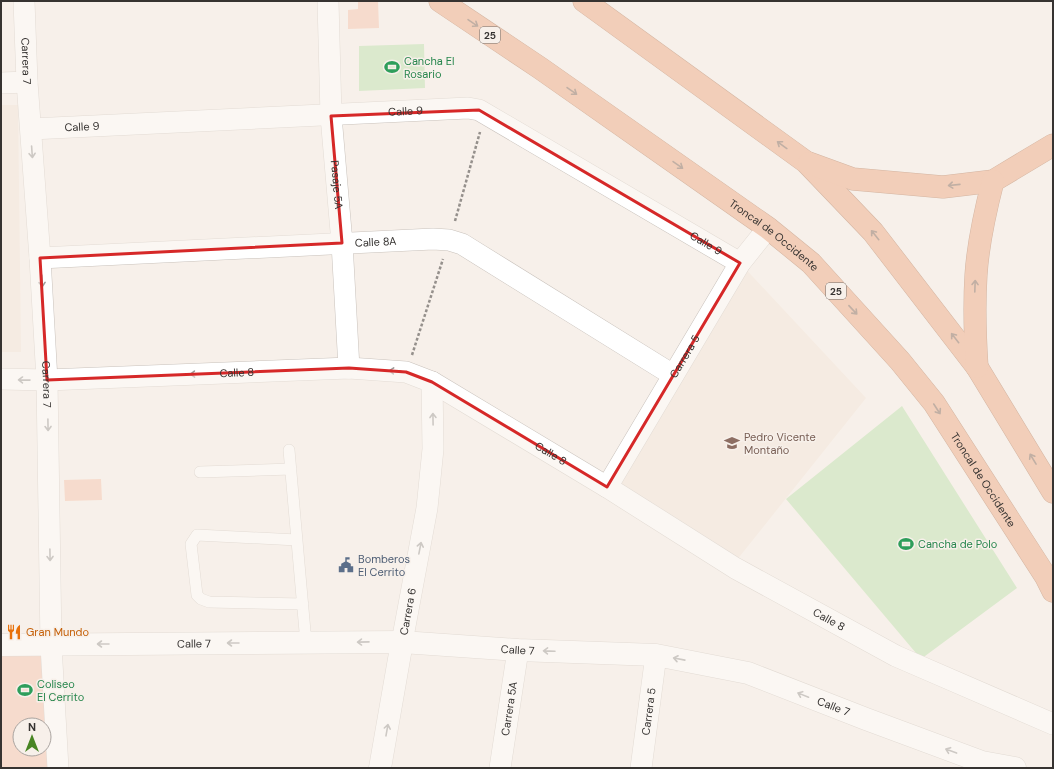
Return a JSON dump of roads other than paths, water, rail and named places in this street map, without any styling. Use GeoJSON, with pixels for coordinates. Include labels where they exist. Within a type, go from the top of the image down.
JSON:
{"type":"FeatureCollection","features":[{"type":"Feature","properties":{"kind":"highway","name":"Troncal de Occidente"},"geometry":{"type":"LineString","coordinates":[[440,1],[768,228],[811,263],[900,361],[934,403],[1046,577],[1053,591]]}},
{"type":"Feature","properties":{"kind":"highway"},"geometry":{"type":"LineString","coordinates":[[584,1],[806,162],[873,232],[977,367],[1053,492]]}},
{"type":"Feature","properties":{"kind":"highway"},"geometry":{"type":"LineString","coordinates":[[806,162],[853,179],[943,186],[993,181],[1053,145]]}},
{"type":"Feature","properties":{"kind":"highway"},"geometry":{"type":"LineString","coordinates":[[977,367],[974,320],[976,273],[982,227],[993,181]]}},
{"type":"Feature","properties":{"kind":"street","name":"Carrera 7"},"geometry":{"type":"LineString","coordinates":[[24,1],[27,82],[47,380],[52,645],[58,768]]}},
{"type":"Feature","properties":{"kind":"street","name":"Pasaje 5A"},"geometry":{"type":"LineString","coordinates":[[328,1],[331,116],[342,243],[349,368]]}},
{"type":"Feature","properties":{"kind":"street"},"geometry":{"type":"LineString","coordinates":[[1,83],[27,82]]}},
{"type":"Feature","properties":{"kind":"street","name":"Calle 9"},"geometry":{"type":"LineString","coordinates":[[31,129],[331,116],[468,108],[479,110],[740,263]]}},
{"type":"Feature","properties":{"kind":"street","name":"Carrera 5"},"geometry":{"type":"LineString","coordinates":[[607,487],[740,263],[768,228]]}},
{"type":"Feature","properties":{"kind":"street","name":"Calle 8A"},"geometry":{"type":"LineString","coordinates":[[40,258],[342,243],[433,239],[449,240],[462,244],[673,375]]}},
{"type":"Feature","properties":{"kind":"street","name":"Calle 8"},"geometry":{"type":"LineString","coordinates":[[1,379],[47,380],[349,368],[406,372],[432,382],[607,487],[735,568],[896,656],[1053,724]]}},
{"type":"Feature","properties":{"kind":"street","name":"Carrera 6"},"geometry":{"type":"LineString","coordinates":[[380,768],[402,642],[428,508],[433,449],[432,382]]}},
{"type":"Feature","properties":{"kind":"street","name":"Calle 7"},"geometry":{"type":"LineString","coordinates":[[1,645],[402,642],[518,650],[656,655],[748,673],[981,765],[1016,768]]}},
{"type":"Feature","properties":{"kind":"street","name":"Carrera 5A"},"geometry":{"type":"LineString","coordinates":[[500,768],[518,650]]}},
{"type":"Feature","properties":{"kind":"street","name":"Carrera 5"},"geometry":{"type":"LineString","coordinates":[[640,768],[656,655]]}},
{"type":"Feature","properties":{"kind":"lane"},"geometry":{"type":"LineString","coordinates":[[289,450],[306,643]]}},
{"type":"Feature","properties":{"kind":"lane"},"geometry":{"type":"LineString","coordinates":[[200,472],[291,470]]}},
{"type":"Feature","properties":{"kind":"lane"},"geometry":{"type":"LineString","coordinates":[[297,540],[197,535],[190,544],[197,595],[201,599],[209,602],[303,604]]}},
{"type":"Feature","properties":{"kind":"place","name":"Cancha El Rosario"},"geometry":{"type":"Point","coordinates":[392,67]}},
{"type":"Feature","properties":{"kind":"place","name":"Pedro Vicente Montaño"},"geometry":{"type":"Point","coordinates":[732,443]}},
{"type":"Feature","properties":{"kind":"place","name":"Cancha de Polo"},"geometry":{"type":"Point","coordinates":[906,544]}},
{"type":"Feature","properties":{"kind":"place","name":"Bomberos El Cerrito"},"geometry":{"type":"Point","coordinates":[346,565]}},
{"type":"Feature","properties":{"kind":"place","name":"Gran Mundo"},"geometry":{"type":"Point","coordinates":[14,632]}},
{"type":"Feature","properties":{"kind":"place","name":"Coliseo El Cerrito"},"geometry":{"type":"Point","coordinates":[25,690]}}]}
